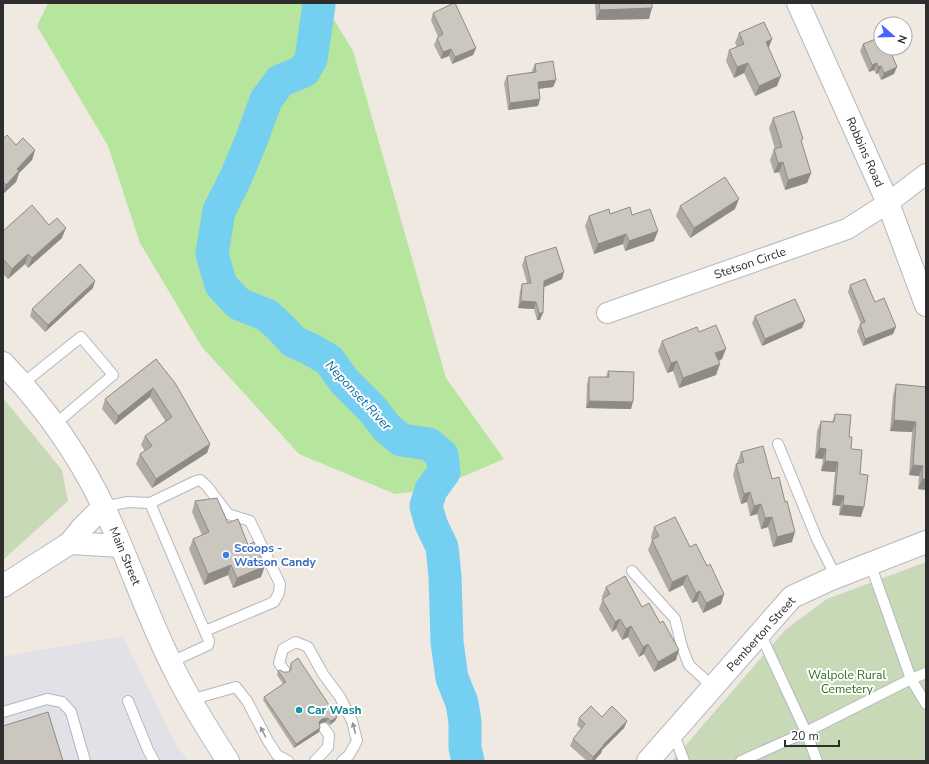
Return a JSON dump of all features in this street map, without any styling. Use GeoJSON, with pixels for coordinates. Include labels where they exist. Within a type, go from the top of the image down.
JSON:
{"type":"FeatureCollection","features":[{"type":"Feature","properties":{"kind":"street","name":"Robbins Road"},"geometry":{"type":"LineString","coordinates":[[798,3],[888,203],[926,305]]}},
{"type":"Feature","properties":{"kind":"street","name":"Stetson Circle"},"geometry":{"type":"LineString","coordinates":[[607,313],[847,229],[888,203],[926,174]]}},
{"type":"Feature","properties":{"kind":"street","name":"Main Street"},"geometry":{"type":"LineString","coordinates":[[3,363],[40,406],[80,464],[103,507],[121,546],[154,626],[171,662],[202,721],[228,761]]}},
{"type":"Feature","properties":{"kind":"street"},"geometry":{"type":"LineString","coordinates":[[3,586],[70,543],[82,528],[103,507]]}},
{"type":"Feature","properties":{"kind":"street","name":"Pemberton Street"},"geometry":{"type":"LineString","coordinates":[[648,761],[792,597],[870,563],[926,542]]}},
{"type":"Feature","properties":{"kind":"street"},"geometry":{"type":"LineString","coordinates":[[70,543],[121,546]]}},
{"type":"Feature","properties":{"kind":"lane"},"geometry":{"type":"LineString","coordinates":[[22,384],[81,337],[113,375],[54,425]]}},
{"type":"Feature","properties":{"kind":"lane"},"geometry":{"type":"LineString","coordinates":[[778,444],[817,539],[836,577]]}},
{"type":"Feature","properties":{"kind":"lane"},"geometry":{"type":"LineString","coordinates":[[103,507],[128,502],[150,503],[200,480],[204,482],[228,514],[250,522],[280,584],[279,593],[274,602],[205,631]]}},
{"type":"Feature","properties":{"kind":"lane"},"geometry":{"type":"LineString","coordinates":[[150,503],[209,641],[208,646],[171,662]]}},
{"type":"Feature","properties":{"kind":"lane"},"geometry":{"type":"LineString","coordinates":[[870,563],[912,679],[926,704]]}},
{"type":"Feature","properties":{"kind":"lane"},"geometry":{"type":"LineString","coordinates":[[632,571],[675,619],[682,647],[689,665],[713,687]]}},
{"type":"Feature","properties":{"kind":"lane"},"geometry":{"type":"LineString","coordinates":[[760,633],[806,732],[817,761]]}},
{"type":"Feature","properties":{"kind":"lane"},"geometry":{"type":"LineString","coordinates":[[284,670],[279,663],[283,649],[296,642],[308,647],[323,674],[340,697],[352,721],[357,741],[342,761]]}},
{"type":"Feature","properties":{"kind":"lane"},"geometry":{"type":"LineString","coordinates":[[741,761],[806,732],[926,673]]}},
{"type":"Feature","properties":{"kind":"lane"},"geometry":{"type":"LineString","coordinates":[[190,700],[236,687],[247,701],[274,750],[277,754],[288,761]]}},
{"type":"Feature","properties":{"kind":"lane"},"geometry":{"type":"LineString","coordinates":[[3,712],[47,699],[62,702],[71,712],[85,761]]}},
{"type":"Feature","properties":{"kind":"lane"},"geometry":{"type":"LineString","coordinates":[[128,701],[154,761]]}},
{"type":"Feature","properties":{"kind":"lane"},"geometry":{"type":"LineString","coordinates":[[316,761],[328,747],[329,736],[324,728]]}},
{"type":"Feature","properties":{"kind":"lane"},"geometry":{"type":"LineString","coordinates":[[673,732],[684,761]]}},
{"type":"Feature","properties":{"kind":"lane"},"geometry":{"type":"LineString","coordinates":[[148,750],[149,761]]}},
{"type":"Feature","properties":{"kind":"shaded area"},"geometry":{"type":"Polygon","coordinates":[[[123,636],[176,745],[188,761],[3,761],[3,658],[7,656],[123,636]]]}},
{"type":"Feature","properties":{"kind":"green space"},"geometry":{"type":"Polygon","coordinates":[[[48,3],[324,3],[353,51],[446,378],[504,459],[431,490],[395,494],[299,454],[202,347],[140,243],[108,146],[37,26],[48,3]]]}},
{"type":"Feature","properties":{"kind":"green space"},"geometry":{"type":"Polygon","coordinates":[[[3,398],[62,470],[68,501],[3,560],[3,398]]]}},
{"type":"Feature","properties":{"kind":"green space","name":"Walpole Rural Cemetery"},"geometry":{"type":"Polygon","coordinates":[[[926,562],[926,761],[672,761],[786,629],[827,599],[926,562]]]}},
{"type":"Feature","properties":{"kind":"building"},"geometry":{"type":"Polygon","coordinates":[[[454,3],[476,48],[455,57],[451,49],[443,52],[437,38],[443,34],[433,13],[454,3]]]}},
{"type":"Feature","properties":{"kind":"building"},"geometry":{"type":"Polygon","coordinates":[[[599,3],[652,3],[652,8],[600,10],[599,3]]]}},
{"type":"Feature","properties":{"kind":"building"},"geometry":{"type":"Polygon","coordinates":[[[764,22],[772,39],[766,42],[781,76],[759,86],[748,63],[737,67],[729,50],[744,44],[739,33],[764,22]]]}},
{"type":"Feature","properties":{"kind":"building"},"geometry":{"type":"Polygon","coordinates":[[[873,40],[873,56],[892,56],[897,67],[884,73],[881,66],[878,67],[877,63],[872,65],[863,44],[873,40]]]}},
{"type":"Feature","properties":{"kind":"building"},"geometry":{"type":"Polygon","coordinates":[[[553,61],[556,80],[538,82],[540,99],[510,103],[507,76],[536,72],[535,64],[553,61]]]}},
{"type":"Feature","properties":{"kind":"building"},"geometry":{"type":"Polygon","coordinates":[[[794,111],[803,139],[801,140],[811,173],[788,180],[783,162],[778,163],[774,149],[782,147],[773,118],[794,111]]]}},
{"type":"Feature","properties":{"kind":"building"},"geometry":{"type":"Polygon","coordinates":[[[7,135],[16,145],[23,138],[35,150],[17,169],[19,171],[6,185],[3,182],[3,139],[7,135]]]}},
{"type":"Feature","properties":{"kind":"building"},"geometry":{"type":"Polygon","coordinates":[[[725,177],[739,199],[694,228],[680,206],[725,177]]]}},
{"type":"Feature","properties":{"kind":"building"},"geometry":{"type":"Polygon","coordinates":[[[32,205],[49,225],[57,218],[66,228],[32,258],[28,254],[12,269],[3,259],[3,231],[32,205]]]}},
{"type":"Feature","properties":{"kind":"building"},"geometry":{"type":"Polygon","coordinates":[[[630,207],[632,215],[650,209],[658,231],[629,241],[626,234],[598,244],[589,216],[609,209],[610,214],[630,207]]]}},
{"type":"Feature","properties":{"kind":"building"},"geometry":{"type":"Polygon","coordinates":[[[556,247],[564,272],[544,281],[543,313],[539,313],[536,302],[521,301],[522,284],[531,283],[525,257],[556,247]]]}},
{"type":"Feature","properties":{"kind":"building"},"geometry":{"type":"Polygon","coordinates":[[[80,264],[95,281],[48,325],[32,309],[80,264]]]}},
{"type":"Feature","properties":{"kind":"building"},"geometry":{"type":"Polygon","coordinates":[[[865,279],[875,302],[884,298],[896,327],[865,339],[860,324],[865,322],[850,285],[865,279]]]}},
{"type":"Feature","properties":{"kind":"building"},"geometry":{"type":"Polygon","coordinates":[[[795,299],[805,321],[765,339],[755,316],[795,299]]]}},
{"type":"Feature","properties":{"kind":"building"},"geometry":{"type":"Polygon","coordinates":[[[716,325],[726,349],[715,353],[720,364],[683,378],[677,361],[671,363],[662,341],[697,327],[699,332],[716,325]]]}},
{"type":"Feature","properties":{"kind":"building"},"geometry":{"type":"Polygon","coordinates":[[[156,359],[175,383],[210,444],[156,479],[140,454],[152,446],[145,436],[172,417],[153,388],[118,416],[105,399],[156,359]]]}},
{"type":"Feature","properties":{"kind":"building"},"geometry":{"type":"Polygon","coordinates":[[[608,371],[634,372],[633,402],[589,401],[589,377],[609,377],[608,371]]]}},
{"type":"Feature","properties":{"kind":"building"},"geometry":{"type":"Polygon","coordinates":[[[896,384],[926,387],[926,479],[922,479],[923,466],[913,465],[916,422],[894,420],[896,384]]]}},
{"type":"Feature","properties":{"kind":"building"},"geometry":{"type":"Polygon","coordinates":[[[835,414],[851,415],[849,437],[852,437],[851,449],[862,450],[860,474],[868,475],[864,507],[843,505],[844,496],[835,495],[838,462],[825,461],[826,449],[819,448],[821,421],[834,422],[835,414]]]}},
{"type":"Feature","properties":{"kind":"building"},"geometry":{"type":"Polygon","coordinates":[[[763,446],[772,479],[779,477],[785,502],[787,501],[795,532],[777,537],[772,517],[765,518],[761,504],[754,506],[750,492],[744,494],[736,464],[744,462],[741,452],[763,446]]]}},
{"type":"Feature","properties":{"kind":"building"},"geometry":{"type":"Polygon","coordinates":[[[217,498],[228,523],[238,519],[248,545],[254,542],[265,566],[237,578],[231,565],[208,574],[193,539],[209,532],[195,501],[217,498]]]}},
{"type":"Feature","properties":{"kind":"building"},"geometry":{"type":"Polygon","coordinates":[[[675,517],[690,547],[696,544],[707,566],[710,564],[724,594],[706,603],[700,591],[696,593],[687,575],[672,582],[652,540],[659,536],[654,527],[675,517]]]}},
{"type":"Feature","properties":{"kind":"building"},"geometry":{"type":"Polygon","coordinates":[[[625,576],[642,607],[649,603],[660,623],[663,621],[679,650],[658,662],[648,644],[643,647],[631,626],[626,629],[620,619],[615,622],[602,599],[610,594],[606,587],[625,576]]]}},
{"type":"Feature","properties":{"kind":"building","name":"Car Wash"},"geometry":{"type":"Polygon","coordinates":[[[298,658],[337,717],[331,721],[328,718],[322,719],[319,722],[320,728],[296,744],[264,697],[286,682],[278,671],[289,672],[291,669],[291,663],[298,658]]]}},
{"type":"Feature","properties":{"kind":"building"},"geometry":{"type":"Polygon","coordinates":[[[591,706],[602,717],[612,706],[627,721],[593,757],[573,739],[585,724],[579,718],[591,706]]]}},
{"type":"Feature","properties":{"kind":"building"},"geometry":{"type":"Polygon","coordinates":[[[48,712],[63,761],[3,761],[3,726],[48,712]]]}},
{"type":"Feature","properties":{"kind":"waterway","name":"Neponset River"},"geometry":{"type":"LineString","coordinates":[[318,3],[319,5],[311,59],[304,71],[280,81],[266,100],[236,177],[219,211],[212,254],[221,285],[239,304],[267,315],[294,342],[329,360],[344,381],[372,409],[387,428],[401,440],[429,444],[442,455],[444,472],[431,490],[426,506],[431,524],[442,547],[445,576],[447,642],[452,678],[462,703],[465,722],[465,748],[468,761]]}},
{"type":"Feature","properties":{"kind":"place","name":"Scoops - Watson Candy"},"geometry":{"type":"Point","coordinates":[226,555]}},
{"type":"Feature","properties":{"kind":"place","name":"Car Wash"},"geometry":{"type":"Point","coordinates":[299,710]}}]}
